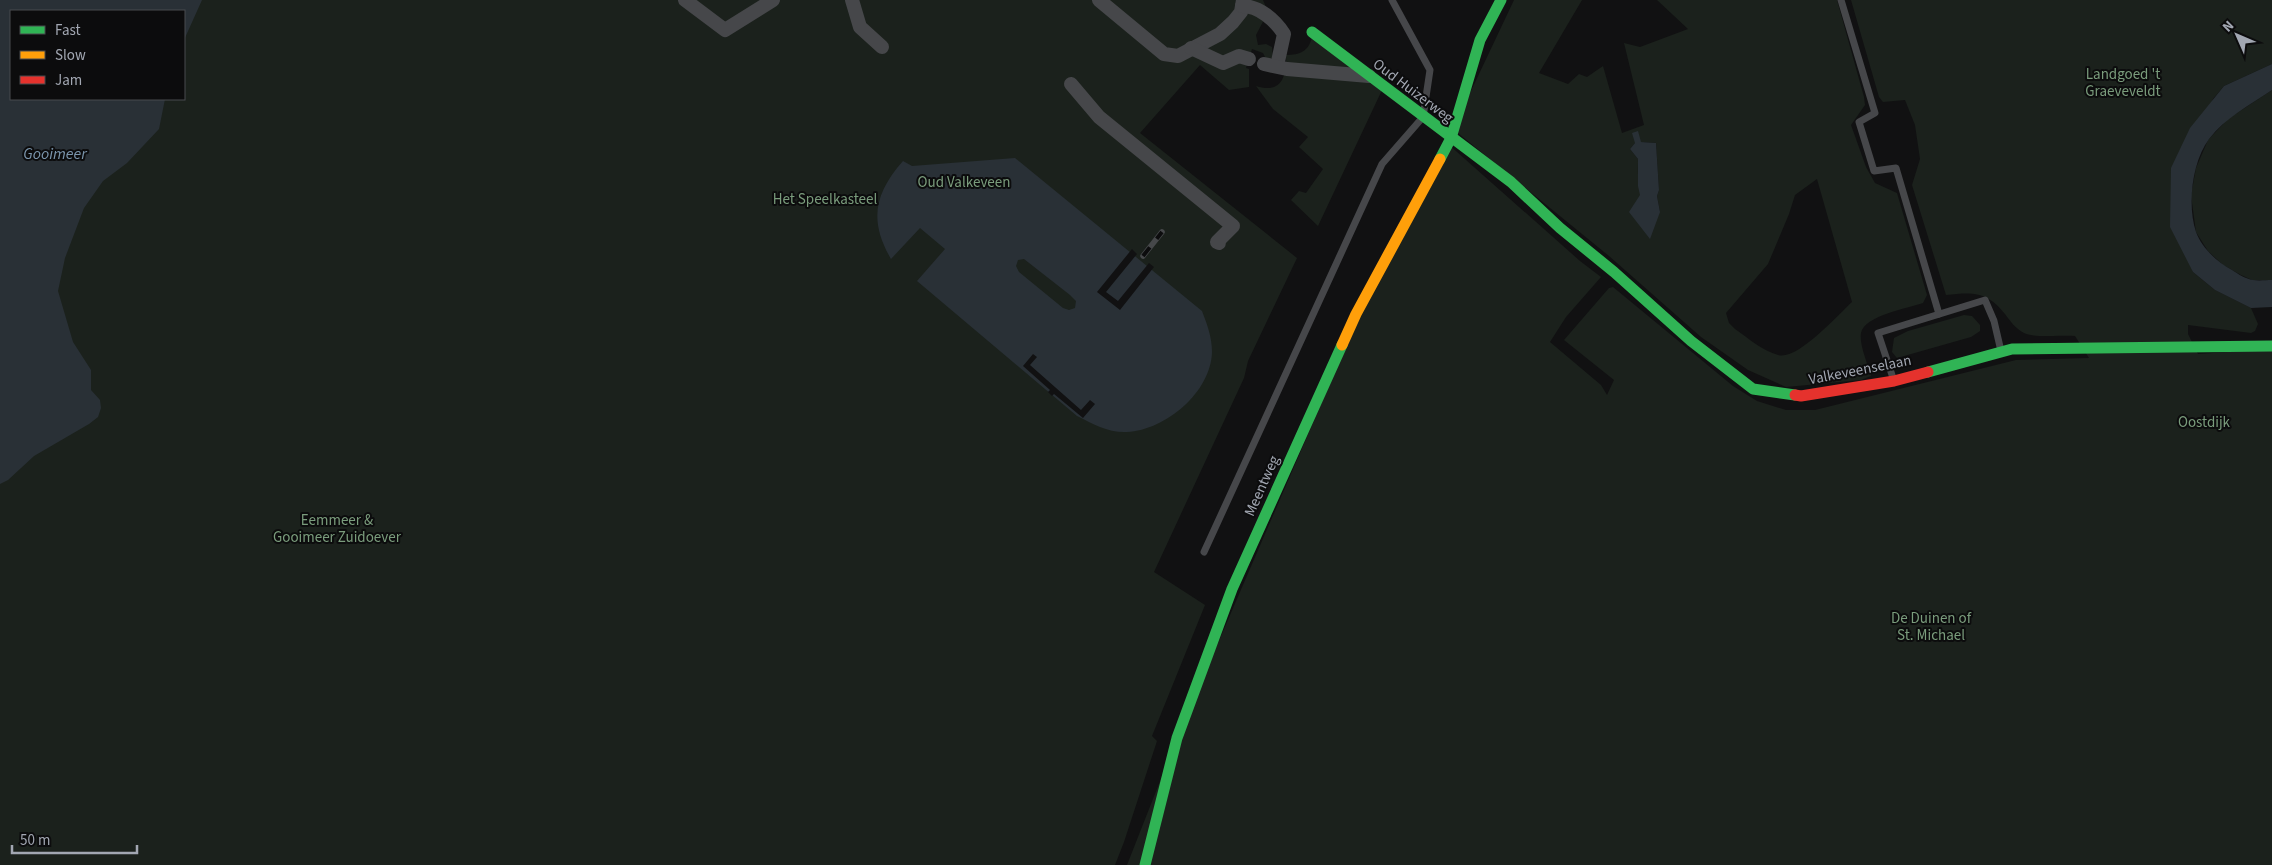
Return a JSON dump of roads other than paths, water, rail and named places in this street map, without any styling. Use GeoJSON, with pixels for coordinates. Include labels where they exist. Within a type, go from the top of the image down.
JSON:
{"type":"FeatureCollection","features":[{"type":"Feature","properties":{"kind":"street"},"geometry":{"type":"LineString","coordinates":[[685,0],[725,30],[773,0]]}},
{"type":"Feature","properties":{"kind":"street"},"geometry":{"type":"LineString","coordinates":[[852,0],[860,27],[882,47]]}},
{"type":"Feature","properties":{"kind":"street"},"geometry":{"type":"LineString","coordinates":[[1099,0],[1164,54],[1178,56],[1220,34],[1237,17],[1243,3],[1257,9],[1279,26],[1284,34],[1270,65],[1369,76]]}},
{"type":"Feature","properties":{"kind":"street","name":"Oud Huizerweg"},"geometry":{"type":"LineString","coordinates":[[1312,32],[1451,138],[1480,40],[1501,0]]}},
{"type":"Feature","properties":{"kind":"street"},"geometry":{"type":"LineString","coordinates":[[1191,48],[1223,63],[1239,56],[1249,59]]}},
{"type":"Feature","properties":{"kind":"street"},"geometry":{"type":"LineString","coordinates":[[1071,84],[1106,123],[1233,226],[1219,243]]}},
{"type":"Feature","properties":{"kind":"street","name":"Valkeveenselaan"},"geometry":{"type":"LineString","coordinates":[[1451,138],[1511,182],[1560,228],[1614,272],[1691,341],[1753,388],[1801,396],[1894,381],[2002,352],[2030,348],[2272,346]]}},
{"type":"Feature","properties":{"kind":"street","name":"Meentweg"},"geometry":{"type":"LineString","coordinates":[[1145,865],[1177,738],[1232,589],[1356,314],[1451,138]]}},
{"type":"Feature","properties":{"kind":"lane"},"geometry":{"type":"LineString","coordinates":[[1204,552],[1382,164],[1424,117],[1430,70],[1392,0]]}},
{"type":"Feature","properties":{"kind":"lane"},"geometry":{"type":"LineString","coordinates":[[1841,0],[1875,113],[1859,122],[1874,171],[1896,168],[1939,314]]}},
{"type":"Feature","properties":{"kind":"lane"},"geometry":{"type":"LineString","coordinates":[[1894,381],[1878,333],[1985,300],[1994,321],[2002,352]]}},
{"type":"Feature","properties":{"kind":"water","name":"Gooimeer"},"geometry":{"type":"Polygon","coordinates":[[[0,0],[202,0],[185,38],[185,10],[10,10],[10,100],[165,100],[159,129],[127,163],[103,181],[84,208],[65,258],[58,291],[73,342],[91,370],[91,390],[100,400],[101,408],[98,417],[34,456],[8,480],[0,484],[0,0]]]}},
{"type":"Feature","properties":{"kind":"water"},"geometry":{"type":"Polygon","coordinates":[[[2272,64],[2272,90],[2230,118],[2215,131],[2203,148],[2195,171],[2193,184],[2193,221],[2196,232],[2206,249],[2221,263],[2245,277],[2255,280],[2272,280],[2272,307],[2251,308],[2215,290],[2193,272],[2170,227],[2171,168],[2190,128],[2224,86],[2272,64]]]}},
{"type":"Feature","properties":{"kind":"water"},"geometry":{"type":"Polygon","coordinates":[[[1638,131],[1641,142],[1656,143],[1659,190],[1657,196],[1660,212],[1650,239],[1629,212],[1640,195],[1638,159],[1630,149],[1635,143],[1632,133],[1638,131]]]}},
{"type":"Feature","properties":{"kind":"water"},"geometry":{"type":"Polygon","coordinates":[[[1015,158],[1202,311],[1210,336],[1212,352],[1210,367],[1204,381],[1195,394],[1171,416],[1142,430],[1114,431],[1077,416],[917,281],[945,249],[920,228],[891,259],[880,232],[877,220],[878,208],[881,196],[893,173],[903,161],[912,166],[1015,158]],[[1024,259],[1018,260],[1016,266],[1019,272],[1063,308],[1069,310],[1075,308],[1076,301],[1024,259]]]}},
{"type":"Feature","properties":{"kind":"railway"},"geometry":{"type":"LineString","coordinates":[[1143,256],[1162,232]]}},
{"type":"Feature","properties":{"kind":"park label","name":"Landgoed 't Graeveveldt"},"geometry":{"type":"Point","coordinates":[2123,82]}},
{"type":"Feature","properties":{"kind":"park label","name":"Oud Valkeveen"},"geometry":{"type":"Point","coordinates":[964,182]}},
{"type":"Feature","properties":{"kind":"park label","name":"Het Speelkasteel"},"geometry":{"type":"Point","coordinates":[825,199]}},
{"type":"Feature","properties":{"kind":"park label","name":"Oostdijk"},"geometry":{"type":"Point","coordinates":[2204,422]}},
{"type":"Feature","properties":{"kind":"park label","name":"Eemmeer & Gooimeer Zuidoever"},"geometry":{"type":"Point","coordinates":[337,528]}},
{"type":"Feature","properties":{"kind":"park label","name":"De Duinen of St. Michael"},"geometry":{"type":"Point","coordinates":[1931,626]}}]}
